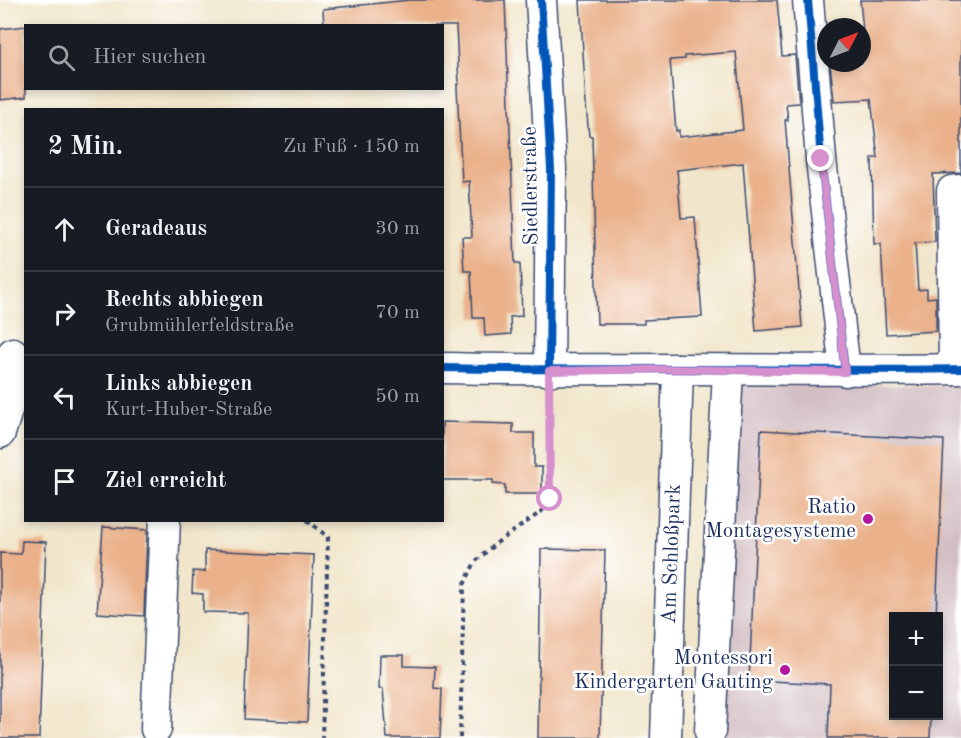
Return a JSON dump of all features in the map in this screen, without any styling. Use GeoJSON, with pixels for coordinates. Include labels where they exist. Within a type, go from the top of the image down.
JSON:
{"type":"FeatureCollection","features":[{"type":"Feature","properties":{"kind":"street","name":"Siedlerstraße"},"geometry":{"type":"LineString","coordinates":[[541,0],[551,169],[549,371]]}},
{"type":"Feature","properties":{"kind":"street"},"geometry":{"type":"LineString","coordinates":[[808,0],[821,159],[845,372]]}},
{"type":"Feature","properties":{"kind":"street"},"geometry":{"type":"LineString","coordinates":[[444,368],[549,371],[678,369],[845,372],[958,369],[952,191],[961,190]]}},
{"type":"Feature","properties":{"kind":"street"},"geometry":{"type":"LineString","coordinates":[[0,433],[12,395],[13,353]]}},
{"type":"Feature","properties":{"kind":"street","name":"Am Schloßpark"},"geometry":{"type":"LineString","coordinates":[[666,733],[678,369]]}},
{"type":"Feature","properties":{"kind":"street"},"geometry":{"type":"LineString","coordinates":[[666,733],[710,735],[728,370]]}},
{"type":"Feature","properties":{"kind":"street"},"geometry":{"type":"LineString","coordinates":[[156,729],[165,522]]}},
{"type":"Feature","properties":{"kind":"path"},"geometry":{"type":"LineString","coordinates":[[460,738],[464,585],[475,562],[495,544],[541,512],[550,499],[549,371]]}},
{"type":"Feature","properties":{"kind":"path"},"geometry":{"type":"LineString","coordinates":[[310,522],[328,537],[322,738]]}},
{"type":"Feature","properties":{"kind":"shaded area"},"geometry":{"type":"Polygon","coordinates":[[[727,382],[961,386],[961,738],[703,738],[727,382]]]}},
{"type":"Feature","properties":{"kind":"building"},"geometry":{"type":"Polygon","coordinates":[[[410,0],[505,0],[515,263],[520,263],[522,316],[510,317],[511,334],[485,336],[484,318],[473,318],[471,271],[464,271],[462,237],[472,237],[469,181],[462,182],[456,26],[444,26],[444,24],[324,24],[323,9],[410,0]]]}},
{"type":"Feature","properties":{"kind":"building"},"geometry":{"type":"Polygon","coordinates":[[[580,0],[777,0],[782,56],[795,55],[799,103],[786,104],[788,120],[785,120],[802,327],[756,331],[743,163],[677,170],[681,218],[695,217],[702,317],[644,320],[644,324],[597,324],[592,136],[589,136],[580,0]],[[736,52],[685,56],[685,59],[670,60],[676,131],[679,130],[679,137],[743,130],[736,52]]]}},
{"type":"Feature","properties":{"kind":"building"},"geometry":{"type":"Polygon","coordinates":[[[860,0],[961,0],[961,173],[933,174],[935,242],[915,243],[918,290],[927,289],[927,298],[936,297],[936,331],[886,334],[881,244],[874,244],[872,158],[878,158],[871,99],[834,101],[831,72],[871,72],[871,18],[862,18],[860,0]]]}},
{"type":"Feature","properties":{"kind":"building"},"geometry":{"type":"Polygon","coordinates":[[[24,26],[24,90],[26,90],[26,97],[0,100],[0,29],[24,26]]]}},
{"type":"Feature","properties":{"kind":"building"},"geometry":{"type":"Polygon","coordinates":[[[444,422],[513,424],[513,433],[534,433],[534,467],[542,467],[542,494],[505,494],[505,485],[493,484],[493,480],[444,480],[444,422]]]}},
{"type":"Feature","properties":{"kind":"building"},"geometry":{"type":"Polygon","coordinates":[[[761,430],[944,440],[936,612],[889,612],[889,720],[931,720],[930,738],[828,738],[830,684],[749,680],[761,430]]]}},
{"type":"Feature","properties":{"kind":"building"},"geometry":{"type":"Polygon","coordinates":[[[103,527],[147,530],[144,616],[97,613],[103,527]]]}},
{"type":"Feature","properties":{"kind":"building"},"geometry":{"type":"Polygon","coordinates":[[[22,541],[46,542],[39,738],[0,738],[0,553],[21,554],[22,541]]]}},
{"type":"Feature","properties":{"kind":"building"},"geometry":{"type":"Polygon","coordinates":[[[541,549],[605,550],[600,738],[538,738],[541,549]]]}},
{"type":"Feature","properties":{"kind":"building"},"geometry":{"type":"Polygon","coordinates":[[[205,550],[314,555],[307,722],[244,719],[248,613],[203,612],[203,594],[192,593],[193,571],[205,572],[205,550]]]}},
{"type":"Feature","properties":{"kind":"building"},"geometry":{"type":"Polygon","coordinates":[[[380,655],[404,655],[404,666],[435,667],[434,688],[442,689],[440,738],[387,738],[383,689],[379,689],[380,655]]]}},
{"type":"Feature","properties":{"kind":"cycle path"},"geometry":{"type":"LineString","coordinates":[[541,0],[551,169],[549,371]]}},
{"type":"Feature","properties":{"kind":"cycle path"},"geometry":{"type":"LineString","coordinates":[[808,0],[821,159],[845,371]]}},
{"type":"Feature","properties":{"kind":"cycle path"},"geometry":{"type":"LineString","coordinates":[[444,368],[961,369]]}},
{"type":"Feature","properties":{"kind":"place","name":"Ratio Montagesysteme"},"geometry":{"type":"Point","coordinates":[868,519]}},
{"type":"Feature","properties":{"kind":"place","name":"Montessori Kindergarten Gauting"},"geometry":{"type":"Point","coordinates":[785,670]}},
{"type":"Feature","properties":{"kind":"route"},"geometry":{"type":"LineString","coordinates":[[550,499],[549,371],[678,369],[845,372],[821,159]]}}]}
